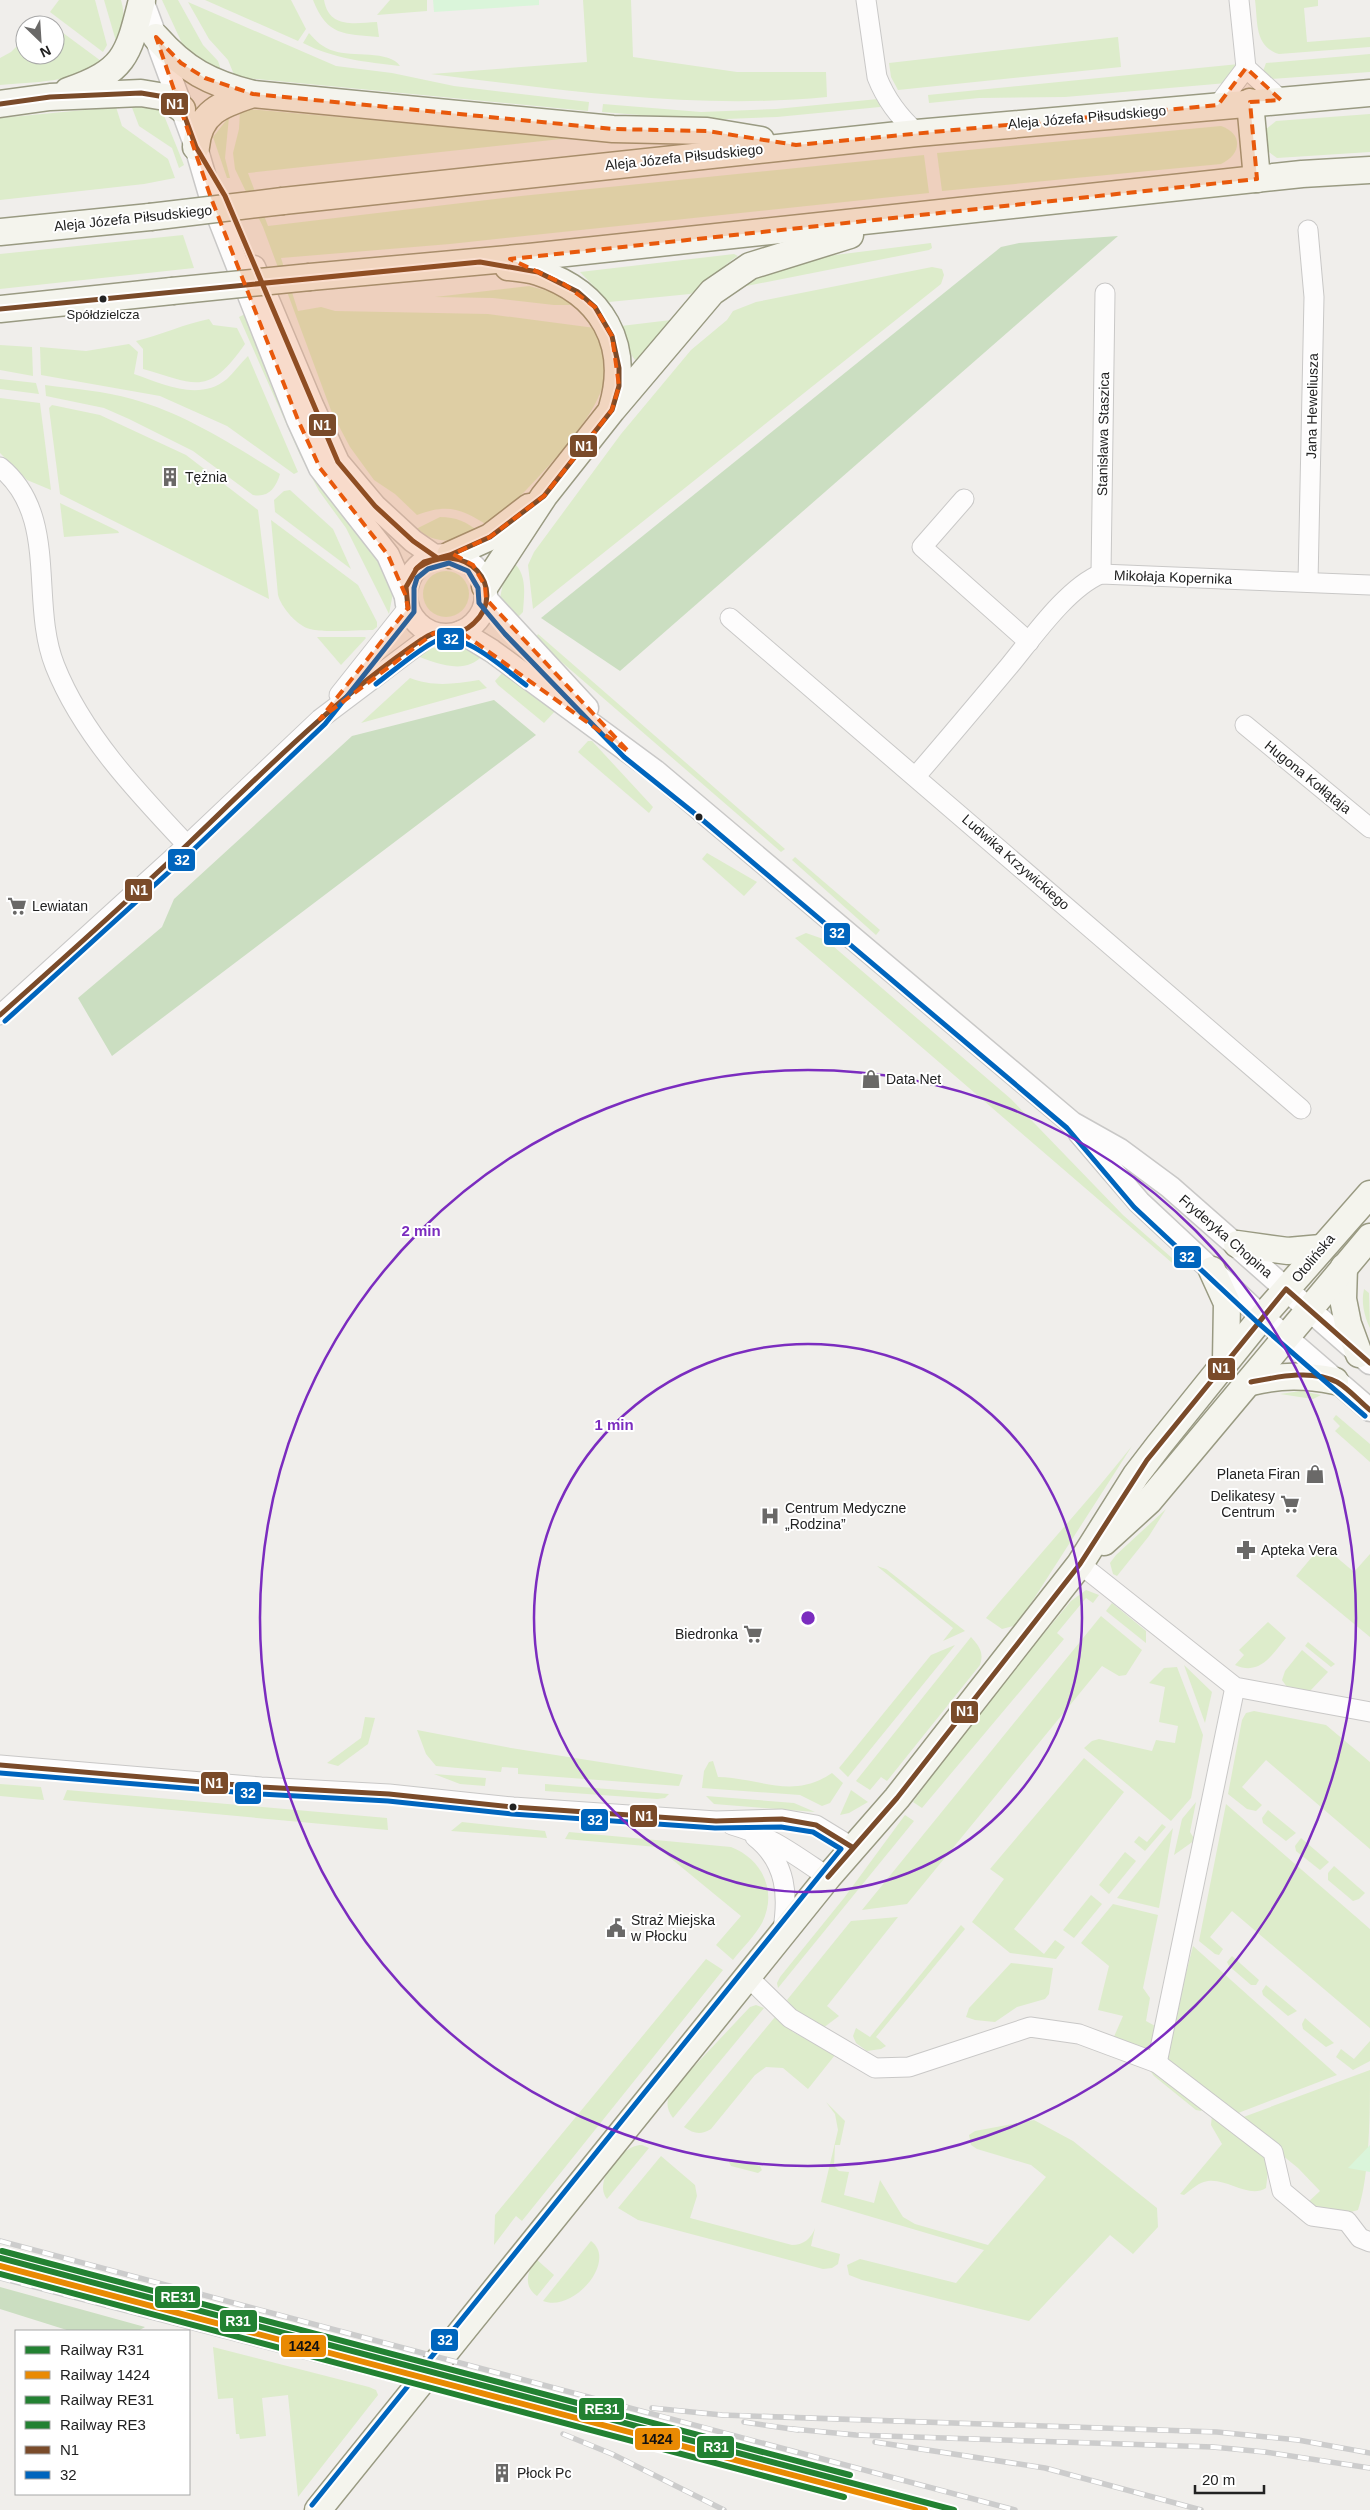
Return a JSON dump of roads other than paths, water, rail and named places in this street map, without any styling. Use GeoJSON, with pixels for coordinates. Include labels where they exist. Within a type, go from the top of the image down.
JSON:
{"type":"FeatureCollection","features":[{"type":"Feature","properties":{"kind":"main road"},"geometry":{"type":"LineString","coordinates":[[50,97],[92,82],[111,71],[123,59],[130,46],[142,0]]}},
{"type":"Feature","properties":{"kind":"main road"},"geometry":{"type":"LineString","coordinates":[[156,37],[181,63],[205,78],[226,87],[253,94],[613,129],[707,132],[796,145]]}},
{"type":"Feature","properties":{"kind":"main road","name":"Aleja Józefa Piłsudskiego"},"geometry":{"type":"LineString","coordinates":[[0,232],[796,145],[1250,102],[1370,93]]}},
{"type":"Feature","properties":{"kind":"main road"},"geometry":{"type":"LineString","coordinates":[[0,104],[50,97],[154,94],[165,98],[182,109]]}},
{"type":"Feature","properties":{"kind":"main road"},"geometry":{"type":"LineString","coordinates":[[196,147],[200,126],[213,111],[253,94]]}},
{"type":"Feature","properties":{"kind":"main road"},"geometry":{"type":"LineString","coordinates":[[1250,102],[1257,179]]}},
{"type":"Feature","properties":{"kind":"main road"},"geometry":{"type":"LineString","coordinates":[[0,309],[310,276],[480,262],[1257,179],[1370,170]]}},
{"type":"Feature","properties":{"kind":"main road"},"geometry":{"type":"LineString","coordinates":[[485,592],[544,496],[612,410],[712,292],[737,273],[769,258],[918,216]]}},
{"type":"Feature","properties":{"kind":"main road"},"geometry":{"type":"LineString","coordinates":[[480,262],[538,272],[571,288],[595,307],[607,325],[616,350],[619,386],[612,410]]}},
{"type":"Feature","properties":{"kind":"main road"},"geometry":{"type":"LineString","coordinates":[[443,556],[490,537],[544,496]]}},
{"type":"Feature","properties":{"kind":"main road","name":"Otolińska"},"geometry":{"type":"LineString","coordinates":[[318,2510],[852,1847],[897,1798],[1080,1564],[1147,1460],[1226,1361],[1321,1248],[1370,1194]]}},
{"type":"Feature","properties":{"kind":"main road","name":"Otolińska"},"geometry":{"type":"LineString","coordinates":[[1080,1564],[1149,1501],[1251,1382],[1370,1237]]}},
{"type":"Feature","properties":{"kind":"main road"},"geometry":{"type":"LineString","coordinates":[[1237,1244],[1288,1251],[1321,1248]]}},
{"type":"Feature","properties":{"kind":"main road"},"geometry":{"type":"LineString","coordinates":[[1344,1267],[1343,1299],[1348,1324],[1365,1358]]}},
{"type":"Feature","properties":{"kind":"main road"},"geometry":{"type":"LineString","coordinates":[[1212,1270],[1227,1303],[1226,1361]]}},
{"type":"Feature","properties":{"kind":"main road"},"geometry":{"type":"LineString","coordinates":[[1251,1382],[1280,1376],[1312,1377],[1335,1381]]}},
{"type":"Feature","properties":{"kind":"street"},"geometry":{"type":"LineString","coordinates":[[142,0],[196,147],[211,198],[298,420],[320,468],[388,555],[417,623],[434,632],[461,632],[479,619],[484,609],[485,592],[473,565],[443,556],[413,541],[375,506],[338,462],[312,405],[225,196],[196,147]]}},
{"type":"Feature","properties":{"kind":"street"},"geometry":{"type":"LineString","coordinates":[[866,0],[877,77],[892,106],[917,133]]}},
{"type":"Feature","properties":{"kind":"street"},"geometry":{"type":"LineString","coordinates":[[1239,0],[1246,68],[1281,100]]}},
{"type":"Feature","properties":{"kind":"street"},"geometry":{"type":"LineString","coordinates":[[1218,105],[1246,68]]}},
{"type":"Feature","properties":{"kind":"street","name":"Jana Heweliusza"},"geometry":{"type":"LineString","coordinates":[[1308,230],[1314,297],[1308,582]]}},
{"type":"Feature","properties":{"kind":"street","name":"Stanisława Staszica"},"geometry":{"type":"LineString","coordinates":[[1101,574],[1105,293]]}},
{"type":"Feature","properties":{"kind":"street"},"geometry":{"type":"LineString","coordinates":[[0,467],[14,482],[34,517],[38,537],[44,629],[50,655],[58,675],[91,731],[139,793],[187,845]]}},
{"type":"Feature","properties":{"kind":"street"},"geometry":{"type":"LineString","coordinates":[[964,500],[922,547],[1029,642]]}},
{"type":"Feature","properties":{"kind":"street"},"geometry":{"type":"LineString","coordinates":[[320,719],[407,601],[411,574],[417,568],[443,556]]}},
{"type":"Feature","properties":{"kind":"street","name":"Mikołaja Kopernika"},"geometry":{"type":"LineString","coordinates":[[916,776],[1078,587],[1101,574],[1370,585]]}},
{"type":"Feature","properties":{"kind":"street","name":"Fryderyka Chopina"},"geometry":{"type":"LineString","coordinates":[[485,592],[511,629],[628,752]]}},
{"type":"Feature","properties":{"kind":"street","name":"Ludwika Krzywickiego"},"geometry":{"type":"LineString","coordinates":[[730,618],[1301,1109]]}},
{"type":"Feature","properties":{"kind":"street"},"geometry":{"type":"LineString","coordinates":[[0,1015],[187,845],[320,719],[434,632]]}},
{"type":"Feature","properties":{"kind":"street","name":"Fryderyka Chopina"},"geometry":{"type":"LineString","coordinates":[[461,632],[492,650],[704,811],[1072,1123],[1139,1202],[1262,1317],[1370,1410]]}},
{"type":"Feature","properties":{"kind":"street","name":"Hugona Kołłątaja"},"geometry":{"type":"LineString","coordinates":[[1246,725],[1370,828]]}},
{"type":"Feature","properties":{"kind":"street","name":"Fryderyka Chopina"},"geometry":{"type":"LineString","coordinates":[[1072,1123],[1120,1150],[1170,1187],[1365,1358]]}},
{"type":"Feature","properties":{"kind":"street"},"geometry":{"type":"LineString","coordinates":[[1080,1564],[1234,1687],[1370,1712]]}},
{"type":"Feature","properties":{"kind":"street"},"geometry":{"type":"LineString","coordinates":[[1157,2063],[1234,1687]]}},
{"type":"Feature","properties":{"kind":"street"},"geometry":{"type":"LineString","coordinates":[[0,1765],[261,1787],[304,1788],[438,1798],[513,1808],[716,1821],[782,1819],[816,1825],[830,1831],[852,1847]]}},
{"type":"Feature","properties":{"kind":"street"},"geometry":{"type":"LineString","coordinates":[[716,1821],[744,1829],[782,1845],[828,1877]]}},
{"type":"Feature","properties":{"kind":"street"},"geometry":{"type":"LineString","coordinates":[[744,1829],[761,1842],[781,1869],[786,1888],[782,1934]]}},
{"type":"Feature","properties":{"kind":"street"},"geometry":{"type":"LineString","coordinates":[[748,1977],[790,2018],[875,2068],[909,2067],[1030,2027],[1079,2034],[1157,2063],[1273,2152],[1282,2191],[1312,2216],[1347,2221],[1360,2238],[1370,2242]]}},
{"type":"Feature","properties":{"kind":"railway"},"geometry":{"type":"LineString","coordinates":[[0,2241],[1015,2510]]}},
{"type":"Feature","properties":{"kind":"railway"},"geometry":{"type":"LineString","coordinates":[[0,2278],[386,2378]]}},
{"type":"Feature","properties":{"kind":"railway"},"geometry":{"type":"LineString","coordinates":[[652,2408],[722,2415],[1217,2432],[1298,2440],[1370,2453]]}},
{"type":"Feature","properties":{"kind":"railway"},"geometry":{"type":"LineString","coordinates":[[744,2422],[798,2430]]}},
{"type":"Feature","properties":{"kind":"railway"},"geometry":{"type":"LineString","coordinates":[[793,2429],[856,2435],[1213,2447],[1265,2452],[1370,2468]]}},
{"type":"Feature","properties":{"kind":"railway"},"geometry":{"type":"LineString","coordinates":[[563,2434],[612,2454],[724,2510]]}},
{"type":"Feature","properties":{"kind":"railway"},"geometry":{"type":"LineString","coordinates":[[875,2442],[1045,2468],[1201,2510]]}},
{"type":"Feature","properties":{"kind":"rail line","name":"RE31"},"geometry":{"type":"LineString","coordinates":[[2,2251],[850,2475]]}},
{"type":"Feature","properties":{"kind":"rail line","name":"R31"},"geometry":{"type":"LineString","coordinates":[[0,2258],[954,2510]]}},
{"type":"Feature","properties":{"kind":"rail line","name":"1424"},"geometry":{"type":"LineString","coordinates":[[0,2266],[925,2510]]}},
{"type":"Feature","properties":{"kind":"rail line","name":"RE3"},"geometry":{"type":"LineString","coordinates":[[0,2274],[844,2497]]}},
{"type":"Feature","properties":{"kind":"place","name":"Spółdzielcza"},"geometry":{"type":"Point","coordinates":[103,299]}},
{"type":"Feature","properties":{"kind":"place","name":"Tężnia"},"geometry":{"type":"Point","coordinates":[170,477]}},
{"type":"Feature","properties":{"kind":"place","name":"Lewiatan"},"geometry":{"type":"Point","coordinates":[17,906]}},
{"type":"Feature","properties":{"kind":"place","name":"Data Net"},"geometry":{"type":"Point","coordinates":[871,1079]}},
{"type":"Feature","properties":{"kind":"place","name":"Planeta Firan"},"geometry":{"type":"Point","coordinates":[1315,1474]}},
{"type":"Feature","properties":{"kind":"place","name":"Delikatesy Centrum"},"geometry":{"type":"Point","coordinates":[1290,1504]}},
{"type":"Feature","properties":{"kind":"place","name":"Centrum Medyczne „Rodzina”"},"geometry":{"type":"Point","coordinates":[770,1516]}},
{"type":"Feature","properties":{"kind":"place","name":"Apteka Vera"},"geometry":{"type":"Point","coordinates":[1246,1550]}},
{"type":"Feature","properties":{"kind":"place","name":"Biedronka"},"geometry":{"type":"Point","coordinates":[753,1634]}},
{"type":"Feature","properties":{"kind":"place","name":"Straż Miejska w Płocku"},"geometry":{"type":"Point","coordinates":[616,1928]}},
{"type":"Feature","properties":{"kind":"place","name":"Płock Pc"},"geometry":{"type":"Point","coordinates":[502,2473]}}]}
